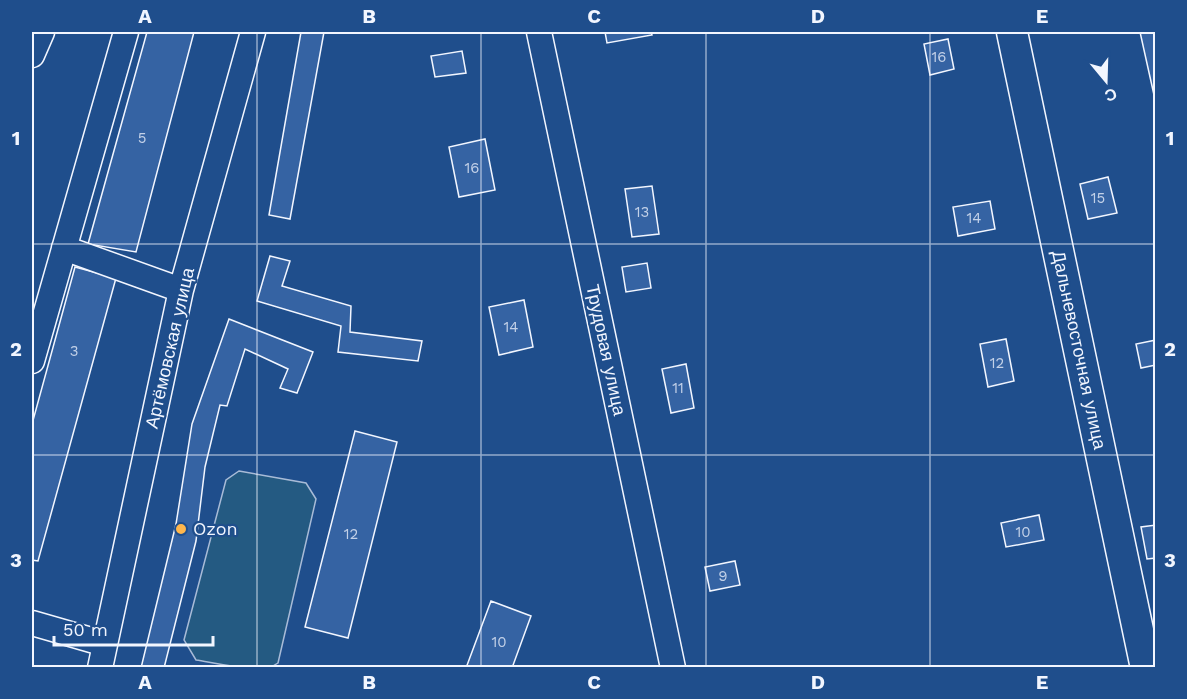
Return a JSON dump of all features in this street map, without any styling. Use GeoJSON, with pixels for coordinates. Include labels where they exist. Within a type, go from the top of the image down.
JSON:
{"type":"FeatureCollection","features":[{"type":"Feature","properties":{"kind":"main road","name":"Дальневосточная улица"},"geometry":{"type":"LineString","coordinates":[[1012,32],[1146,668]]}},
{"type":"Feature","properties":{"kind":"street"},"geometry":{"type":"LineString","coordinates":[[32,55],[42,32]]}},
{"type":"Feature","properties":{"kind":"street"},"geometry":{"type":"LineString","coordinates":[[32,361],[38,313],[64,248],[126,32]]}},
{"type":"Feature","properties":{"kind":"street","name":"Артёмовская улица"},"geometry":{"type":"LineString","coordinates":[[100,668],[181,290],[254,32]]}},
{"type":"Feature","properties":{"kind":"street","name":"Трудовая улица"},"geometry":{"type":"LineString","coordinates":[[539,32],[674,668]]}},
{"type":"Feature","properties":{"kind":"street"},"geometry":{"type":"LineString","coordinates":[[64,248],[181,290]]}},
{"type":"Feature","properties":{"kind":"street"},"geometry":{"type":"LineString","coordinates":[[32,623],[105,644]]}},
{"type":"Feature","properties":{"kind":"shaded area"},"geometry":{"type":"Polygon","coordinates":[[[239,471],[306,483],[316,499],[278,663],[262,668],[196,660],[184,640],[226,480],[239,471]]]}},
{"type":"Feature","properties":{"kind":"building"},"geometry":{"type":"Polygon","coordinates":[[[147,32],[194,32],[136,252],[88,244],[147,32]]]}},
{"type":"Feature","properties":{"kind":"building"},"geometry":{"type":"Polygon","coordinates":[[[301,32],[324,32],[290,219],[269,215],[301,32]]]}},
{"type":"Feature","properties":{"kind":"building"},"geometry":{"type":"Polygon","coordinates":[[[605,32],[651,32],[652,35],[607,43],[605,32]]]}},
{"type":"Feature","properties":{"kind":"building"},"geometry":{"type":"Polygon","coordinates":[[[1140,32],[1156,32],[1156,104],[1140,32]]]}},
{"type":"Feature","properties":{"kind":"building"},"geometry":{"type":"Polygon","coordinates":[[[948,39],[954,69],[930,75],[924,44],[948,39]]]}},
{"type":"Feature","properties":{"kind":"building"},"geometry":{"type":"Polygon","coordinates":[[[462,51],[466,73],[435,77],[431,56],[462,51]]]}},
{"type":"Feature","properties":{"kind":"building"},"geometry":{"type":"Polygon","coordinates":[[[485,139],[495,190],[459,197],[449,147],[485,139]]]}},
{"type":"Feature","properties":{"kind":"building"},"geometry":{"type":"Polygon","coordinates":[[[1108,177],[1117,213],[1088,219],[1080,184],[1108,177]]]}},
{"type":"Feature","properties":{"kind":"building"},"geometry":{"type":"Polygon","coordinates":[[[652,186],[659,234],[632,237],[625,189],[652,186]]]}},
{"type":"Feature","properties":{"kind":"building"},"geometry":{"type":"Polygon","coordinates":[[[990,201],[995,229],[958,236],[953,207],[990,201]]]}},
{"type":"Feature","properties":{"kind":"building"},"geometry":{"type":"Polygon","coordinates":[[[270,256],[290,261],[282,286],[351,306],[350,332],[422,341],[418,361],[338,352],[341,326],[257,301],[270,256]]]}},
{"type":"Feature","properties":{"kind":"building"},"geometry":{"type":"Polygon","coordinates":[[[647,263],[651,288],[626,292],[622,267],[647,263]]]}},
{"type":"Feature","properties":{"kind":"building"},"geometry":{"type":"Polygon","coordinates":[[[75,267],[116,278],[38,561],[32,560],[32,424],[75,267]]]}},
{"type":"Feature","properties":{"kind":"building"},"geometry":{"type":"Polygon","coordinates":[[[524,300],[533,347],[499,355],[489,307],[524,300]]]}},
{"type":"Feature","properties":{"kind":"building"},"geometry":{"type":"Polygon","coordinates":[[[229,319],[313,352],[297,393],[280,388],[288,369],[245,349],[227,406],[220,405],[205,467],[196,541],[164,668],[141,668],[176,524],[192,424],[229,319]]]}},
{"type":"Feature","properties":{"kind":"building"},"geometry":{"type":"Polygon","coordinates":[[[1006,339],[1014,381],[988,387],[980,344],[1006,339]]]}},
{"type":"Feature","properties":{"kind":"building"},"geometry":{"type":"Polygon","coordinates":[[[1156,340],[1156,365],[1141,368],[1136,344],[1156,340]]]}},
{"type":"Feature","properties":{"kind":"building"},"geometry":{"type":"Polygon","coordinates":[[[686,364],[694,408],[671,413],[662,369],[686,364]]]}},
{"type":"Feature","properties":{"kind":"building"},"geometry":{"type":"Polygon","coordinates":[[[355,431],[397,442],[348,638],[305,627],[355,431]]]}},
{"type":"Feature","properties":{"kind":"building"},"geometry":{"type":"Polygon","coordinates":[[[1039,515],[1044,540],[1006,547],[1001,523],[1039,515]]]}},
{"type":"Feature","properties":{"kind":"building"},"geometry":{"type":"Polygon","coordinates":[[[1156,525],[1156,558],[1147,559],[1141,527],[1156,525]]]}},
{"type":"Feature","properties":{"kind":"building"},"geometry":{"type":"Polygon","coordinates":[[[735,561],[740,585],[710,591],[705,567],[735,561]]]}},
{"type":"Feature","properties":{"kind":"building"},"geometry":{"type":"Polygon","coordinates":[[[491,601],[531,616],[512,668],[466,668],[491,601]]]}},
{"type":"Feature","properties":{"kind":"place","name":"Ozon"},"geometry":{"type":"Point","coordinates":[181,529]}}]}
